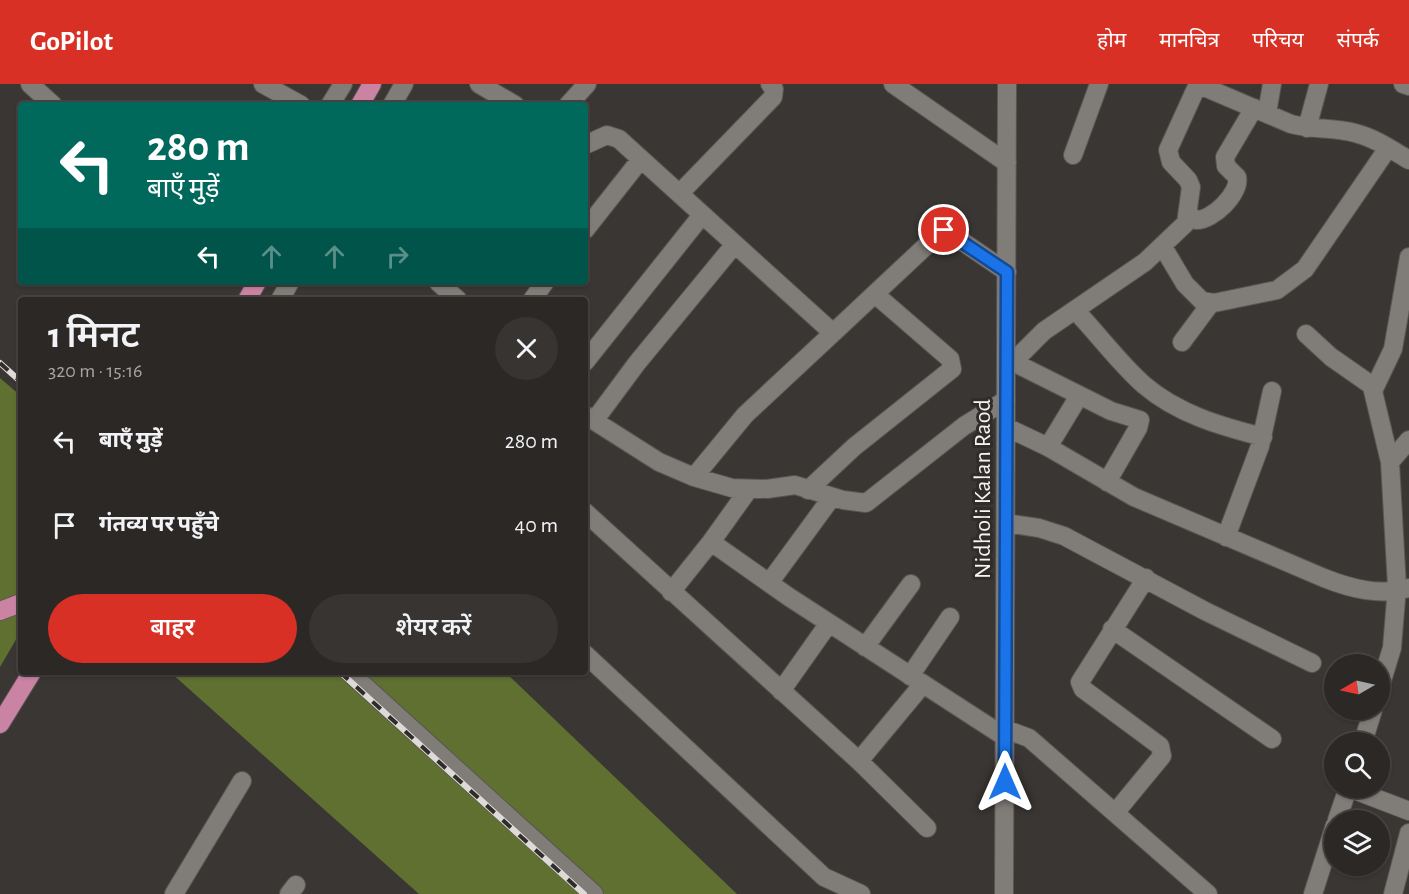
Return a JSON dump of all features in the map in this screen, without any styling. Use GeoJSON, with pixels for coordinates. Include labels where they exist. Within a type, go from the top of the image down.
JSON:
{"type":"FeatureCollection","features":[{"type":"Feature","properties":{"kind":"main road"},"geometry":{"type":"LineString","coordinates":[[362,102],[372,84]]}},
{"type":"Feature","properties":{"kind":"main road"},"geometry":{"type":"LineString","coordinates":[[0,611],[18,604]]}},
{"type":"Feature","properties":{"kind":"main road"},"geometry":{"type":"LineString","coordinates":[[0,724],[30,675]]}},
{"type":"Feature","properties":{"kind":"street"},"geometry":{"type":"LineString","coordinates":[[30,84],[50,102]]}},
{"type":"Feature","properties":{"kind":"street"},"geometry":{"type":"LineString","coordinates":[[263,84],[296,102]]}},
{"type":"Feature","properties":{"kind":"street"},"geometry":{"type":"LineString","coordinates":[[332,102],[343,84]]}},
{"type":"Feature","properties":{"kind":"street"},"geometry":{"type":"LineString","coordinates":[[394,102],[404,84]]}},
{"type":"Feature","properties":{"kind":"street"},"geometry":{"type":"LineString","coordinates":[[571,102],[586,84]]}},
{"type":"Feature","properties":{"kind":"street"},"geometry":{"type":"LineString","coordinates":[[680,193],[773,97],[774,89],[770,84]]}},
{"type":"Feature","properties":{"kind":"street"},"geometry":{"type":"LineString","coordinates":[[893,84],[1007,163]]}},
{"type":"Feature","properties":{"kind":"street","name":"Nidholi Kalan Raod"},"geometry":{"type":"LineString","coordinates":[[1004,894],[1006,400],[1010,365],[1007,272],[1007,84]]}},
{"type":"Feature","properties":{"kind":"street"},"geometry":{"type":"LineString","coordinates":[[1073,154],[1099,84]]}},
{"type":"Feature","properties":{"kind":"street"},"geometry":{"type":"LineString","coordinates":[[1107,482],[1138,428],[1140,420],[1118,414],[1010,365],[1044,331],[1102,293],[1163,247],[1182,228],[1189,215],[1191,187],[1188,180],[1171,162],[1168,150],[1198,84],[1307,128],[1353,132],[1409,160]]}},
{"type":"Feature","properties":{"kind":"street"},"geometry":{"type":"LineString","coordinates":[[1189,215],[1196,220],[1210,217],[1237,188],[1238,177],[1226,166],[1225,157],[1261,111],[1272,84]]}},
{"type":"Feature","properties":{"kind":"street"},"geometry":{"type":"LineString","coordinates":[[1307,128],[1319,84]]}},
{"type":"Feature","properties":{"kind":"street"},"geometry":{"type":"LineString","coordinates":[[1403,84],[1409,86]]}},
{"type":"Feature","properties":{"kind":"street"},"geometry":{"type":"LineString","coordinates":[[489,91],[509,102]]}},
{"type":"Feature","properties":{"kind":"street"},"geometry":{"type":"LineString","coordinates":[[588,144],[612,136],[619,139],[833,333]]}},
{"type":"Feature","properties":{"kind":"street"},"geometry":{"type":"LineString","coordinates":[[1163,247],[1185,284],[1198,298],[1211,303],[1277,290],[1305,269],[1388,148]]}},
{"type":"Feature","properties":{"kind":"street"},"geometry":{"type":"LineString","coordinates":[[588,226],[641,159]]}},
{"type":"Feature","properties":{"kind":"street"},"geometry":{"type":"LineString","coordinates":[[588,358],[702,215]]}},
{"type":"Feature","properties":{"kind":"street"},"geometry":{"type":"LineString","coordinates":[[694,477],[745,415],[876,295],[937,233],[944,230],[1007,272]]}},
{"type":"Feature","properties":{"kind":"street"},"geometry":{"type":"LineString","coordinates":[[735,244],[590,418],[659,462],[694,477],[732,488],[749,489],[795,485],[831,497],[866,503],[964,426],[1006,400]]}},
{"type":"Feature","properties":{"kind":"street"},"geometry":{"type":"LineString","coordinates":[[1390,654],[1403,589],[1386,436],[1373,399],[1374,387],[1393,349],[1409,257]]}},
{"type":"Feature","properties":{"kind":"street"},"geometry":{"type":"LineString","coordinates":[[808,490],[854,447],[952,369],[950,359],[876,295]]}},
{"type":"Feature","properties":{"kind":"street"},"geometry":{"type":"LineString","coordinates":[[1182,342],[1211,303]]}},
{"type":"Feature","properties":{"kind":"street"},"geometry":{"type":"LineString","coordinates":[[1075,310],[1130,370],[1160,397],[1213,424],[1263,437]]}},
{"type":"Feature","properties":{"kind":"street"},"geometry":{"type":"LineString","coordinates":[[1306,334],[1330,357],[1374,387]]}},
{"type":"Feature","properties":{"kind":"street"},"geometry":{"type":"LineString","coordinates":[[1226,537],[1263,437],[1272,391]]}},
{"type":"Feature","properties":{"kind":"street"},"geometry":{"type":"LineString","coordinates":[[1048,447],[1079,396]]}},
{"type":"Feature","properties":{"kind":"street"},"geometry":{"type":"LineString","coordinates":[[1006,427],[1048,447],[1107,482],[1226,537],[1351,588],[1374,592],[1403,589]]}},
{"type":"Feature","properties":{"kind":"street"},"geometry":{"type":"LineString","coordinates":[[1390,462],[1409,440]]}},
{"type":"Feature","properties":{"kind":"street"},"geometry":{"type":"LineString","coordinates":[[671,592],[749,489]]}},
{"type":"Feature","properties":{"kind":"street"},"geometry":{"type":"LineString","coordinates":[[769,583],[831,497]]}},
{"type":"Feature","properties":{"kind":"street"},"geometry":{"type":"LineString","coordinates":[[588,515],[859,761],[927,828]]}},
{"type":"Feature","properties":{"kind":"street"},"geometry":{"type":"LineString","coordinates":[[1006,523],[1039,528],[1064,536],[1205,611],[1312,663]]}},
{"type":"Feature","properties":{"kind":"street"},"geometry":{"type":"LineString","coordinates":[[711,542],[829,624],[916,680],[1005,733],[1029,738],[1208,894]]}},
{"type":"Feature","properties":{"kind":"street"},"geometry":{"type":"LineString","coordinates":[[1115,813],[1162,756],[1163,751],[1160,746],[1080,686],[1081,678],[1146,578]]}},
{"type":"Feature","properties":{"kind":"street"},"geometry":{"type":"LineString","coordinates":[[865,647],[911,585]]}},
{"type":"Feature","properties":{"kind":"street"},"geometry":{"type":"LineString","coordinates":[[859,761],[916,680],[950,617]]}},
{"type":"Feature","properties":{"kind":"street"},"geometry":{"type":"LineString","coordinates":[[781,691],[829,624]]}},
{"type":"Feature","properties":{"kind":"street"},"geometry":{"type":"LineString","coordinates":[[1112,629],[1272,739]]}},
{"type":"Feature","properties":{"kind":"street"},"geometry":{"type":"LineString","coordinates":[[588,657],[824,877],[861,894]]}},
{"type":"Feature","properties":{"kind":"street"},"geometry":{"type":"LineString","coordinates":[[353,675],[594,894]]}},
{"type":"Feature","properties":{"kind":"street"},"geometry":{"type":"LineString","coordinates":[[174,894],[242,781]]}},
{"type":"Feature","properties":{"kind":"street"},"geometry":{"type":"LineString","coordinates":[[1375,798],[1409,811]]}},
{"type":"Feature","properties":{"kind":"street"},"geometry":{"type":"LineString","coordinates":[[1394,894],[1409,833]]}},
{"type":"Feature","properties":{"kind":"street"},"geometry":{"type":"LineString","coordinates":[[1313,894],[1324,860]]}},
{"type":"Feature","properties":{"kind":"green space"},"geometry":{"type":"Polygon","coordinates":[[[0,378],[18,393],[18,636],[0,667],[0,378]]]}},
{"type":"Feature","properties":{"kind":"green space"},"geometry":{"type":"Polygon","coordinates":[[[173,675],[508,675],[737,894],[419,894],[173,675]]]}},
{"type":"Feature","properties":{"kind":"railway"},"geometry":{"type":"LineString","coordinates":[[0,363],[18,379]]}},
{"type":"Feature","properties":{"kind":"railway"},"geometry":{"type":"LineString","coordinates":[[343,675],[584,894]]}},
{"type":"Feature","properties":{"kind":"route"},"geometry":{"type":"LineString","coordinates":[[944,230],[1007,272],[1005,782]]}}]}
